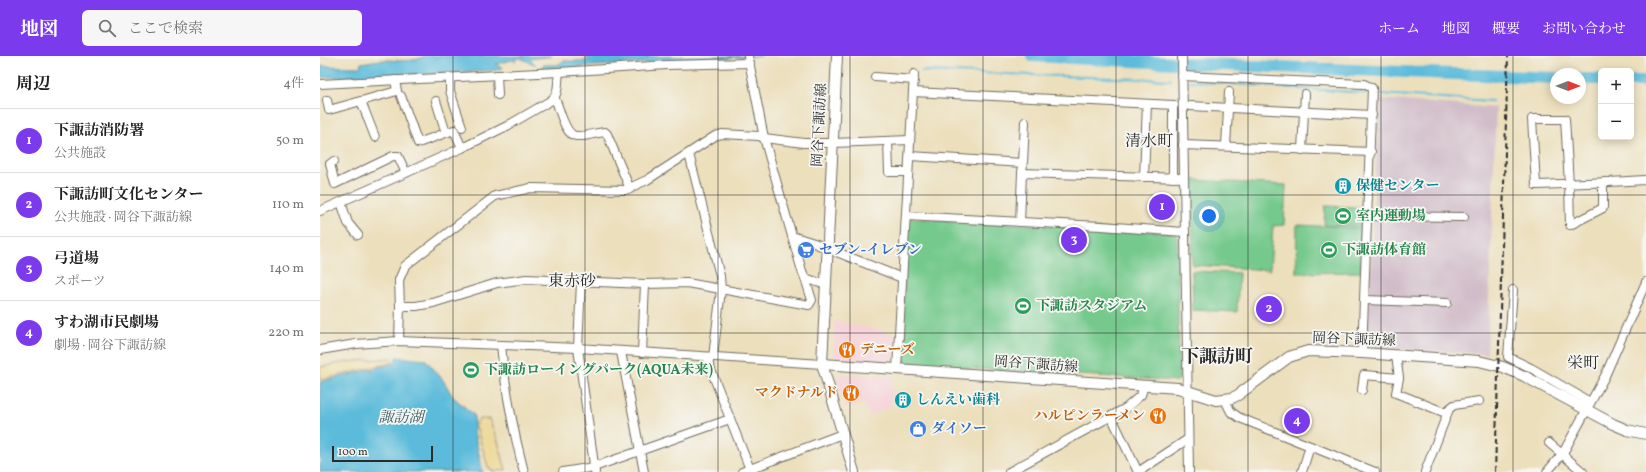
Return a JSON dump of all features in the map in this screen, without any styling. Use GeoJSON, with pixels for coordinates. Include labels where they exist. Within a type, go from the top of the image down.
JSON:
{"type":"FeatureCollection","features":[{"type":"Feature","properties":{"kind":"main road","name":"岡谷下諏訪線"},"geometry":{"type":"LineString","coordinates":[[837,56],[822,364],[854,472]]}},
{"type":"Feature","properties":{"kind":"main road","name":"岡谷下諏訪線"},"geometry":{"type":"LineString","coordinates":[[822,364],[1144,385],[1187,390],[1206,398],[1225,400],[1238,395],[1289,357],[1308,351],[1479,361],[1503,367],[1524,376],[1588,406],[1627,430],[1646,434]]}},
{"type":"Feature","properties":{"kind":"street"},"geometry":{"type":"LineString","coordinates":[[1182,56],[1182,145],[1189,472]]}},
{"type":"Feature","properties":{"kind":"street"},"geometry":{"type":"LineString","coordinates":[[320,84],[558,72],[749,59],[764,138],[802,271],[812,300],[809,305],[688,283],[645,284],[513,280],[497,283],[433,303],[416,306],[400,306]]}},
{"type":"Feature","properties":{"kind":"street"},"geometry":{"type":"LineString","coordinates":[[320,211],[462,148],[507,126],[554,98],[557,93],[558,72]]}},
{"type":"Feature","properties":{"kind":"street"},"geometry":{"type":"LineString","coordinates":[[1182,74],[1364,84],[1372,88],[1371,152],[1362,353]]}},
{"type":"Feature","properties":{"kind":"street"},"geometry":{"type":"LineString","coordinates":[[497,75],[498,95]]}},
{"type":"Feature","properties":{"kind":"street"},"geometry":{"type":"LineString","coordinates":[[875,77],[914,77],[897,370]]}},
{"type":"Feature","properties":{"kind":"street"},"geometry":{"type":"LineString","coordinates":[[450,78],[450,91],[462,127]]}},
{"type":"Feature","properties":{"kind":"street"},"geometry":{"type":"LineString","coordinates":[[327,100],[329,110],[397,91],[395,80]]}},
{"type":"Feature","properties":{"kind":"street"},"geometry":{"type":"LineString","coordinates":[[913,92],[1173,105],[1173,178]]}},
{"type":"Feature","properties":{"kind":"street"},"geometry":{"type":"LineString","coordinates":[[1226,146],[1229,92]]}},
{"type":"Feature","properties":{"kind":"street"},"geometry":{"type":"LineString","coordinates":[[1302,150],[1305,94]]}},
{"type":"Feature","properties":{"kind":"street"},"geometry":{"type":"LineString","coordinates":[[401,96],[418,143],[454,130],[462,148]]}},
{"type":"Feature","properties":{"kind":"street"},"geometry":{"type":"LineString","coordinates":[[554,98],[570,134],[576,136],[605,132],[607,134],[630,189]]}},
{"type":"Feature","properties":{"kind":"street"},"geometry":{"type":"LineString","coordinates":[[361,101],[375,137]]}},
{"type":"Feature","properties":{"kind":"street"},"geometry":{"type":"LineString","coordinates":[[436,101],[446,133]]}},
{"type":"Feature","properties":{"kind":"street"},"geometry":{"type":"LineString","coordinates":[[1144,177],[1147,104]]}},
{"type":"Feature","properties":{"kind":"street"},"geometry":{"type":"LineString","coordinates":[[1190,106],[1303,113],[1372,115]]}},
{"type":"Feature","properties":{"kind":"street"},"geometry":{"type":"LineString","coordinates":[[1602,182],[1603,208],[1570,225],[1569,184],[1565,119],[1532,119],[1536,185],[1569,184],[1602,182],[1646,180]]}},
{"type":"Feature","properties":{"kind":"street"},"geometry":{"type":"LineString","coordinates":[[1020,222],[1025,122]]}},
{"type":"Feature","properties":{"kind":"street"},"geometry":{"type":"LineString","coordinates":[[399,341],[399,280],[405,266],[495,196],[532,188],[620,191],[630,189],[689,154],[715,136],[722,134],[759,136],[764,138],[804,143],[910,140]]}},
{"type":"Feature","properties":{"kind":"street"},"geometry":{"type":"LineString","coordinates":[[888,141],[889,172],[908,172]]}},
{"type":"Feature","properties":{"kind":"street"},"geometry":{"type":"LineString","coordinates":[[1182,145],[1371,152]]}},
{"type":"Feature","properties":{"kind":"street"},"geometry":{"type":"LineString","coordinates":[[689,154],[718,269],[721,290],[709,365],[748,471],[842,434]]}},
{"type":"Feature","properties":{"kind":"street"},"geometry":{"type":"LineString","coordinates":[[334,161],[330,164],[335,184],[393,156],[398,156],[406,173]]}},
{"type":"Feature","properties":{"kind":"street"},"geometry":{"type":"LineString","coordinates":[[910,156],[1023,163]]}},
{"type":"Feature","properties":{"kind":"street"},"geometry":{"type":"LineString","coordinates":[[1022,174],[1183,178]]}},
{"type":"Feature","properties":{"kind":"street"},"geometry":{"type":"LineString","coordinates":[[341,202],[348,223],[358,235]]}},
{"type":"Feature","properties":{"kind":"street"},"geometry":{"type":"LineString","coordinates":[[906,216],[1184,232]]}},
{"type":"Feature","properties":{"kind":"street"},"geometry":{"type":"LineString","coordinates":[[1368,216],[1464,217]]}},
{"type":"Feature","properties":{"kind":"street"},"geometry":{"type":"LineString","coordinates":[[792,236],[801,238],[828,250],[902,278]]}},
{"type":"Feature","properties":{"kind":"street"},"geometry":{"type":"LineString","coordinates":[[805,278],[826,285]]}},
{"type":"Feature","properties":{"kind":"street"},"geometry":{"type":"LineString","coordinates":[[581,282],[578,348],[594,470]]}},
{"type":"Feature","properties":{"kind":"street"},"geometry":{"type":"LineString","coordinates":[[1547,472],[1563,453],[1605,376],[1646,282]]}},
{"type":"Feature","properties":{"kind":"street"},"geometry":{"type":"LineString","coordinates":[[642,353],[645,284]]}},
{"type":"Feature","properties":{"kind":"street"},"geometry":{"type":"LineString","coordinates":[[1513,290],[1508,357],[1538,371],[1588,406]]}},
{"type":"Feature","properties":{"kind":"street"},"geometry":{"type":"LineString","coordinates":[[1365,300],[1447,303]]}},
{"type":"Feature","properties":{"kind":"street"},"geometry":{"type":"LineString","coordinates":[[320,350],[356,344],[399,341],[578,348],[822,364]]}},
{"type":"Feature","properties":{"kind":"street"},"geometry":{"type":"LineString","coordinates":[[501,345],[504,381],[514,434],[524,472]]}},
{"type":"Feature","properties":{"kind":"street"},"geometry":{"type":"LineString","coordinates":[[621,352],[644,472]]}},
{"type":"Feature","properties":{"kind":"street"},"geometry":{"type":"LineString","coordinates":[[1396,355],[1399,378],[1396,393],[1446,413]]}},
{"type":"Feature","properties":{"kind":"street"},"geometry":{"type":"LineString","coordinates":[[1362,390],[1364,375],[1399,378]]}},
{"type":"Feature","properties":{"kind":"street"},"geometry":{"type":"LineString","coordinates":[[1009,472],[1126,408],[1141,395],[1144,385]]}},
{"type":"Feature","properties":{"kind":"street"},"geometry":{"type":"LineString","coordinates":[[1225,400],[1231,412],[1240,418],[1375,472]]}},
{"type":"Feature","properties":{"kind":"street"},"geometry":{"type":"LineString","coordinates":[[1425,472],[1446,413],[1454,405],[1479,401]]}},
{"type":"Feature","properties":{"kind":"street"},"geometry":{"type":"LineString","coordinates":[[1111,416],[1138,472],[1188,438]]}},
{"type":"Feature","properties":{"kind":"street"},"geometry":{"type":"LineString","coordinates":[[563,472],[594,470],[640,450],[730,420]]}},
{"type":"Feature","properties":{"kind":"street"},"geometry":{"type":"LineString","coordinates":[[1549,443],[1563,453],[1583,472]]}},
{"type":"Feature","properties":{"kind":"street"},"geometry":{"type":"LineString","coordinates":[[1302,472],[1310,446]]}},
{"type":"Feature","properties":{"kind":"shaded area"},"geometry":{"type":"Polygon","coordinates":[[[1380,99],[1496,108],[1487,354],[1372,348],[1366,342],[1380,99]]]}},
{"type":"Feature","properties":{"kind":"shaded area"},"geometry":{"type":"Polygon","coordinates":[[[834,321],[881,330],[895,337],[894,363],[837,359],[834,356],[834,321]]]}},
{"type":"Feature","properties":{"kind":"shaded area"},"geometry":{"type":"Polygon","coordinates":[[[842,374],[892,377],[891,406],[870,416],[864,402],[845,408],[836,380],[842,374]]]}},
{"type":"Feature","properties":{"kind":"green space"},"geometry":{"type":"Polygon","coordinates":[[[1193,180],[1286,185],[1284,225],[1273,226],[1270,270],[1192,265],[1193,180]]]}},
{"type":"Feature","properties":{"kind":"green space","name":"室内運動場"},"geometry":{"type":"Polygon","coordinates":[[[1325,206],[1361,207],[1361,226],[1324,225],[1325,206]]]}},
{"type":"Feature","properties":{"kind":"green space"},"geometry":{"type":"Polygon","coordinates":[[[908,218],[1177,233],[1178,381],[900,364],[908,218]]]}},
{"type":"Feature","properties":{"kind":"green space","name":"下諏訪体育館"},"geometry":{"type":"Polygon","coordinates":[[[1297,225],[1361,228],[1361,272],[1296,273],[1297,225]]]}},
{"type":"Feature","properties":{"kind":"green space"},"geometry":{"type":"Polygon","coordinates":[[[1192,271],[1239,273],[1237,312],[1193,310],[1192,271]]]}},
{"type":"Feature","properties":{"kind":"sand"},"geometry":{"type":"Polygon","coordinates":[[[392,358],[394,362],[320,380],[320,367],[347,362],[392,358]]]}},
{"type":"Feature","properties":{"kind":"sand"},"geometry":{"type":"Polygon","coordinates":[[[479,419],[489,419],[497,438],[506,470],[494,472],[488,467],[476,425],[479,419]]]}},
{"type":"Feature","properties":{"kind":"water"},"geometry":{"type":"Polygon","coordinates":[[[425,56],[552,56],[530,59],[536,65],[520,58],[515,58],[516,61],[511,60],[496,64],[502,68],[497,70],[366,77],[320,77],[320,66],[360,67],[361,63],[381,60],[415,60],[425,56]]]}},
{"type":"Feature","properties":{"kind":"water"},"geometry":{"type":"Polygon","coordinates":[[[585,56],[761,56],[540,69],[543,65],[557,65],[564,61],[590,61],[585,56]]]}},
{"type":"Feature","properties":{"kind":"water","name":"諏訪湖"},"geometry":{"type":"Polygon","coordinates":[[[396,357],[426,360],[443,380],[453,397],[474,415],[474,432],[483,472],[320,472],[320,382],[396,363],[396,357]]]}},
{"type":"Feature","properties":{"kind":"waterway"},"geometry":{"type":"LineString","coordinates":[[1032,56],[1550,78]]}},
{"type":"Feature","properties":{"kind":"waterway"},"geometry":{"type":"LineString","coordinates":[[922,71],[1171,80]]}},
{"type":"Feature","properties":{"kind":"waterway"},"geometry":{"type":"LineString","coordinates":[[1586,79],[1598,79]]}},
{"type":"Feature","properties":{"kind":"waterway"},"geometry":{"type":"LineString","coordinates":[[1190,81],[1367,93]]}},
{"type":"Feature","properties":{"kind":"waterway"},"geometry":{"type":"LineString","coordinates":[[1634,81],[1646,81]]}},
{"type":"Feature","properties":{"kind":"waterway"},"geometry":{"type":"LineString","coordinates":[[1379,94],[1492,101]]}},
{"type":"Feature","properties":{"kind":"railway"},"geometry":{"type":"LineString","coordinates":[[1495,472],[1508,56]]}},
{"type":"Feature","properties":{"kind":"place","name":"保健センター"},"geometry":{"type":"Point","coordinates":[1343,186]}},
{"type":"Feature","properties":{"kind":"place","name":"下諏訪消防署"},"geometry":{"type":"Point","coordinates":[1162,207]}},
{"type":"Feature","properties":{"kind":"place","name":"室内運動場"},"geometry":{"type":"Point","coordinates":[1343,216]}},
{"type":"Feature","properties":{"kind":"place","name":"弓道場"},"geometry":{"type":"Point","coordinates":[1074,240]}},
{"type":"Feature","properties":{"kind":"place","name":"セブン-イレブン"},"geometry":{"type":"Point","coordinates":[806,250]}},
{"type":"Feature","properties":{"kind":"place","name":"下諏訪体育館"},"geometry":{"type":"Point","coordinates":[1329,250]}},
{"type":"Feature","properties":{"kind":"place","name":"下諏訪スタジアム"},"geometry":{"type":"Point","coordinates":[1023,306]}},
{"type":"Feature","properties":{"kind":"place","name":"下諏訪町文化センター"},"geometry":{"type":"Point","coordinates":[1269,309]}},
{"type":"Feature","properties":{"kind":"place","name":"デニーズ"},"geometry":{"type":"Point","coordinates":[847,350]}},
{"type":"Feature","properties":{"kind":"place","name":"下諏訪ローイングパーク(AQUA未来)"},"geometry":{"type":"Point","coordinates":[471,370]}},
{"type":"Feature","properties":{"kind":"place","name":"マクドナルド"},"geometry":{"type":"Point","coordinates":[851,393]}},
{"type":"Feature","properties":{"kind":"place","name":"しんえい歯科"},"geometry":{"type":"Point","coordinates":[903,400]}},
{"type":"Feature","properties":{"kind":"place","name":"ハルピンラーメン"},"geometry":{"type":"Point","coordinates":[1158,416]}},
{"type":"Feature","properties":{"kind":"place","name":"すわ湖市民劇場"},"geometry":{"type":"Point","coordinates":[1297,421]}},
{"type":"Feature","properties":{"kind":"place","name":"ダイソー"},"geometry":{"type":"Point","coordinates":[918,429]}},
{"type":"Feature","properties":{"kind":"district","name":"清水町"},"geometry":{"type":"Point","coordinates":[1149,142]}},
{"type":"Feature","properties":{"kind":"district","name":"東赤砂"},"geometry":{"type":"Point","coordinates":[572,282]}},
{"type":"Feature","properties":{"kind":"district","name":"下諏訪町"},"geometry":{"type":"Point","coordinates":[1217,357]}},
{"type":"Feature","properties":{"kind":"district","name":"栄町"},"geometry":{"type":"Point","coordinates":[1583,364]}}]}
